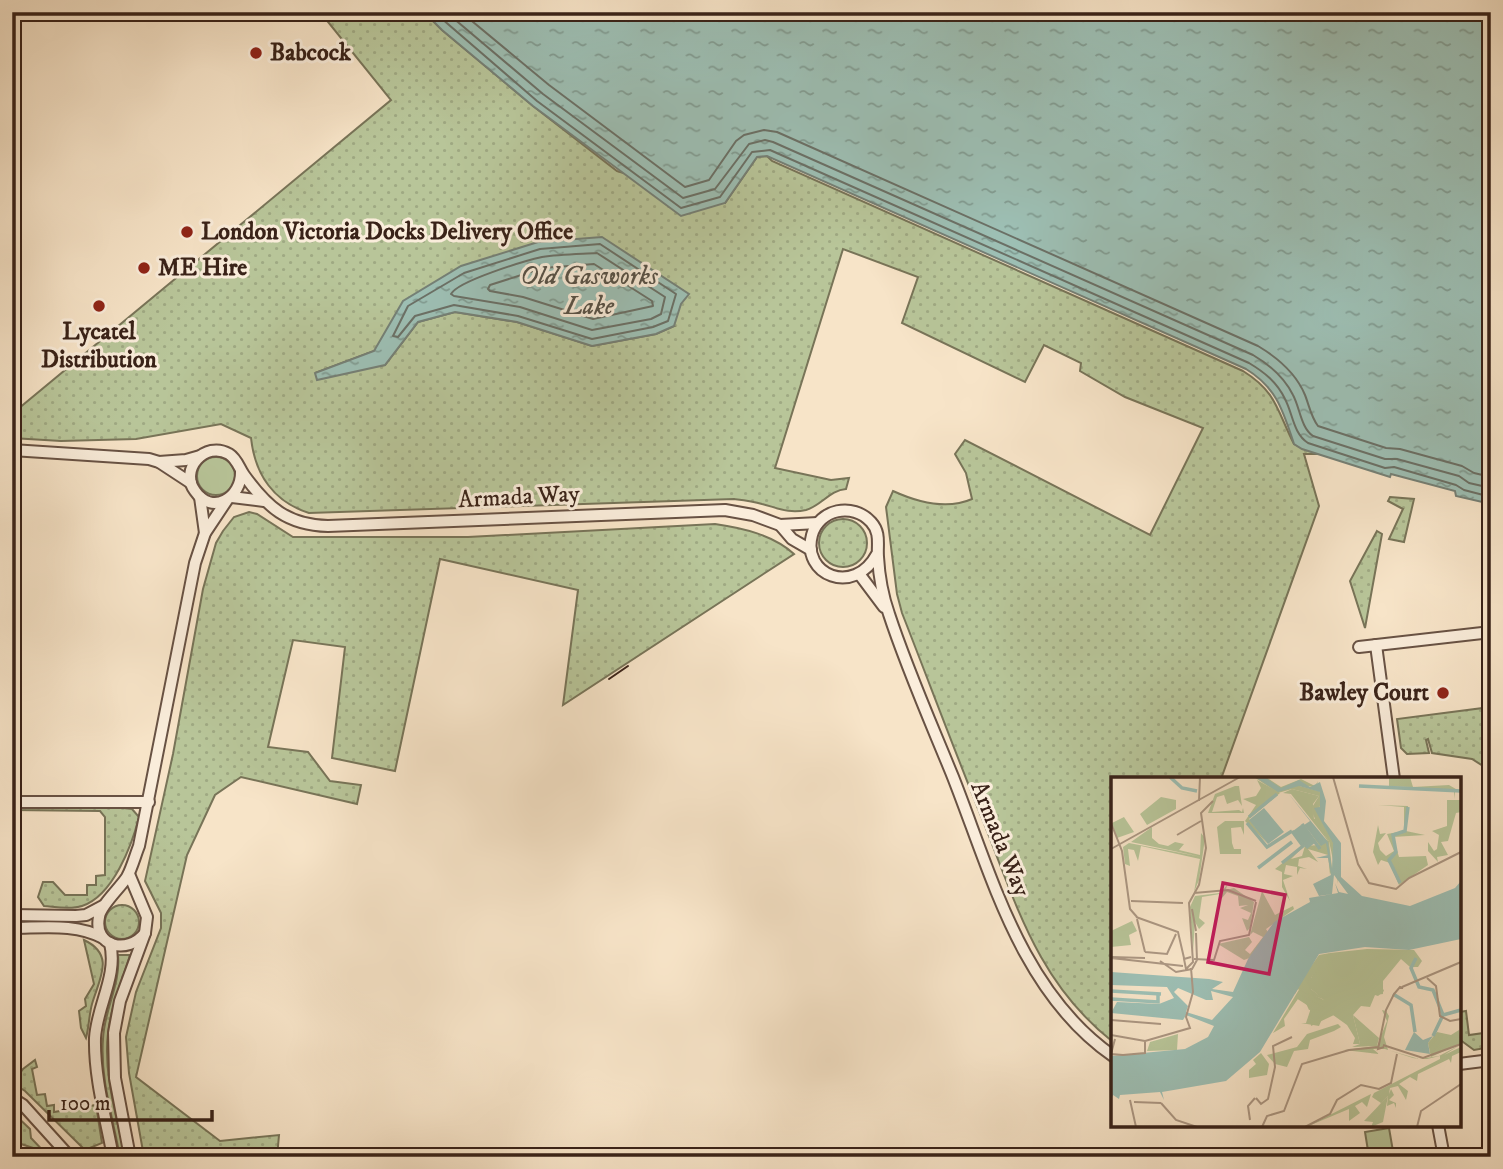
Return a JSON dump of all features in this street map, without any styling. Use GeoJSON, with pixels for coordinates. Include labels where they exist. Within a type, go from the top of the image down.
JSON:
{"type":"FeatureCollection","features":[{"type":"Feature","properties":{"kind":"street"},"geometry":{"type":"LineString","coordinates":[[12,450],[125,456],[159,462],[200,456]]}},
{"type":"Feature","properties":{"kind":"street","name":"Armada Way"},"geometry":{"type":"LineString","coordinates":[[200,456],[211,450],[224,452],[235,458],[241,471],[264,501],[290,519],[318,526],[716,510],[743,512],[780,525],[818,523],[826,515],[837,511],[849,510],[862,514],[876,530],[877,554],[888,612],[1012,926],[1039,979],[1064,1013],[1111,1055]]}},
{"type":"Feature","properties":{"kind":"street"},"geometry":{"type":"LineString","coordinates":[[200,456],[193,463],[190,472],[191,482],[200,497],[205,533]]}},
{"type":"Feature","properties":{"kind":"street"},"geometry":{"type":"LineString","coordinates":[[159,462],[191,482]]}},
{"type":"Feature","properties":{"kind":"street"},"geometry":{"type":"LineString","coordinates":[[113,1157],[95,1050],[98,1018],[113,969],[108,941],[98,927],[98,919],[129,874],[139,846],[195,563],[205,533],[240,485],[241,471]]}},
{"type":"Feature","properties":{"kind":"street","name":"Armada Way"},"geometry":{"type":"LineString","coordinates":[[200,497],[213,502],[229,498],[264,501]]}},
{"type":"Feature","properties":{"kind":"street"},"geometry":{"type":"LineString","coordinates":[[811,550],[811,536],[818,523]]}},
{"type":"Feature","properties":{"kind":"street","name":"Armada Way"},"geometry":{"type":"LineString","coordinates":[[780,525],[792,539],[811,550],[814,560],[828,574],[844,579],[860,575],[888,612]]}},
{"type":"Feature","properties":{"kind":"street"},"geometry":{"type":"LineString","coordinates":[[860,575],[871,566],[877,554]]}},
{"type":"Feature","properties":{"kind":"street"},"geometry":{"type":"LineString","coordinates":[[1359,647],[1491,632]]}},
{"type":"Feature","properties":{"kind":"street"},"geometry":{"type":"LineString","coordinates":[[1376,645],[1394,777]]}},
{"type":"Feature","properties":{"kind":"street"},"geometry":{"type":"LineString","coordinates":[[12,802],[149,802]]}},
{"type":"Feature","properties":{"kind":"street"},"geometry":{"type":"LineString","coordinates":[[129,874],[147,917],[145,933],[120,1002],[114,1033],[115,1078],[130,1157]]}},
{"type":"Feature","properties":{"kind":"street"},"geometry":{"type":"LineString","coordinates":[[12,915],[86,915],[121,896],[132,898],[141,904]]}},
{"type":"Feature","properties":{"kind":"street"},"geometry":{"type":"LineString","coordinates":[[12,928],[82,929],[126,946],[134,944],[145,933]]}},
{"type":"Feature","properties":{"kind":"street"},"geometry":{"type":"LineString","coordinates":[[1461,1064],[1491,1060]]}},
{"type":"Feature","properties":{"kind":"street"},"geometry":{"type":"LineString","coordinates":[[12,1098],[23,1105],[71,1157]]}},
{"type":"Feature","properties":{"kind":"street"},"geometry":{"type":"LineString","coordinates":[[1438,1127],[1444,1157]]}},
{"type":"Feature","properties":{"kind":"green space"},"geometry":{"type":"Polygon","coordinates":[[[320,12],[424,12],[533,106],[617,171],[725,203],[757,157],[767,156],[772,161],[1243,371],[1270,395],[1294,444],[1319,454],[1304,454],[1319,506],[1222,777],[1111,777],[1111,1040],[1066,995],[1048,969],[1019,913],[902,613],[897,594],[886,507],[893,491],[932,503],[952,504],[972,499],[966,473],[955,454],[965,440],[1150,535],[1203,428],[1125,397],[1080,371],[1081,363],[1044,345],[1025,382],[902,323],[918,277],[843,249],[775,468],[831,480],[849,478],[846,489],[835,492],[806,510],[789,511],[734,499],[309,513],[286,502],[268,485],[257,464],[251,438],[221,424],[136,439],[61,441],[12,438],[12,414],[391,100],[320,12]],[[538,242],[374,351],[315,373],[385,365],[418,322],[455,312],[517,322],[592,346],[656,334],[674,326],[538,242]]]}},
{"type":"Feature","properties":{"kind":"green space"},"geometry":{"type":"Polygon","coordinates":[[[216,457],[229,463],[235,476],[229,489],[216,495],[203,489],[197,476],[203,463],[216,457]]]}},
{"type":"Feature","properties":{"kind":"green space"},"geometry":{"type":"Polygon","coordinates":[[[1390,497],[1414,499],[1404,542],[1389,539],[1403,509],[1388,501],[1390,497]]]}},
{"type":"Feature","properties":{"kind":"green space"},"geometry":{"type":"Polygon","coordinates":[[[249,512],[257,514],[293,537],[468,537],[715,524],[757,533],[786,547],[794,554],[563,705],[578,590],[440,559],[395,771],[332,758],[345,647],[293,640],[268,747],[308,752],[330,781],[361,785],[357,804],[241,777],[215,795],[187,855],[136,1077],[220,1141],[279,1135],[277,1157],[144,1157],[129,1073],[126,1037],[136,992],[161,928],[161,913],[145,881],[173,754],[203,589],[216,543],[223,531],[234,517],[249,512]]]}},
{"type":"Feature","properties":{"kind":"green space"},"geometry":{"type":"Polygon","coordinates":[[[843,519],[852,520],[860,526],[866,534],[866,552],[860,560],[852,566],[843,567],[834,566],[826,560],[820,552],[819,543],[820,534],[826,526],[834,520],[843,519]]]}},
{"type":"Feature","properties":{"kind":"green space"},"geometry":{"type":"Polygon","coordinates":[[[1377,531],[1382,534],[1365,628],[1350,581],[1377,531]]]}},
{"type":"Feature","properties":{"kind":"green space"},"geometry":{"type":"Polygon","coordinates":[[[1491,707],[1491,771],[1472,759],[1432,753],[1428,739],[1429,753],[1407,754],[1401,748],[1397,719],[1491,707]]]}},
{"type":"Feature","properties":{"kind":"green space"},"geometry":{"type":"Polygon","coordinates":[[[12,807],[123,808],[132,809],[139,817],[120,868],[103,892],[82,906],[44,906],[38,897],[43,882],[53,882],[65,895],[87,895],[87,885],[96,885],[96,876],[105,875],[105,817],[100,811],[12,810],[12,807]]]}},
{"type":"Feature","properties":{"kind":"green space"},"geometry":{"type":"Polygon","coordinates":[[[122,905],[134,910],[139,922],[134,934],[122,939],[110,934],[105,922],[110,910],[122,905]]]}},
{"type":"Feature","properties":{"kind":"green space"},"geometry":{"type":"Polygon","coordinates":[[[84,940],[100,953],[103,968],[91,1008],[86,1038],[81,1028],[79,1011],[86,1006],[85,999],[94,984],[84,940]]]}},
{"type":"Feature","properties":{"kind":"green space"},"geometry":{"type":"Polygon","coordinates":[[[118,955],[130,955],[109,1023],[107,1064],[125,1157],[120,1157],[105,1084],[103,1054],[104,1028],[117,976],[118,955]]]}},
{"type":"Feature","properties":{"kind":"green space"},"geometry":{"type":"Polygon","coordinates":[[[1466,1011],[1469,1035],[1491,1032],[1491,1047],[1474,1050],[1461,1040],[1461,1012],[1466,1011]]]}},
{"type":"Feature","properties":{"kind":"green space"},"geometry":{"type":"Polygon","coordinates":[[[35,1060],[37,1067],[32,1069],[37,1095],[45,1094],[47,1106],[54,1105],[54,1112],[96,1105],[102,1143],[85,1150],[25,1091],[14,1084],[23,1069],[35,1060]]]}},
{"type":"Feature","properties":{"kind":"green space"},"geometry":{"type":"Polygon","coordinates":[[[12,1112],[30,1129],[31,1138],[49,1157],[39,1150],[12,1141],[12,1112]]]}},
{"type":"Feature","properties":{"kind":"green space"},"geometry":{"type":"Polygon","coordinates":[[[1389,1128],[1394,1157],[1369,1157],[1365,1132],[1389,1128]]]}},
{"type":"Feature","properties":{"kind":"water"},"geometry":{"type":"Polygon","coordinates":[[[424,12],[1491,12],[1491,504],[1456,496],[1455,491],[1391,474],[1390,477],[1302,449],[1294,444],[1272,392],[1246,369],[767,156],[757,157],[725,203],[681,216],[533,106],[424,12]]]}},
{"type":"Feature","properties":{"kind":"water","name":"Old Gasworks Lake"},"geometry":{"type":"Polygon","coordinates":[[[602,237],[689,294],[681,304],[674,326],[656,334],[592,346],[517,322],[455,312],[418,322],[385,365],[317,380],[315,373],[374,351],[403,301],[461,266],[538,242],[602,237]]]}},
{"type":"Feature","properties":{"kind":"tram line"},"geometry":{"type":"LineString","coordinates":[[609,679],[628,666]]}},
{"type":"Feature","properties":{"kind":"place","name":"Babcock"},"geometry":{"type":"Point","coordinates":[256,53]}},
{"type":"Feature","properties":{"kind":"place","name":"London Victoria Docks Delivery Office"},"geometry":{"type":"Point","coordinates":[187,232]}},
{"type":"Feature","properties":{"kind":"place","name":"ME Hire"},"geometry":{"type":"Point","coordinates":[144,268]}},
{"type":"Feature","properties":{"kind":"place","name":"Lycatel Distribution"},"geometry":{"type":"Point","coordinates":[99,306]}},
{"type":"Feature","properties":{"kind":"place","name":"Bawley Court"},"geometry":{"type":"Point","coordinates":[1443,693]}}]}
